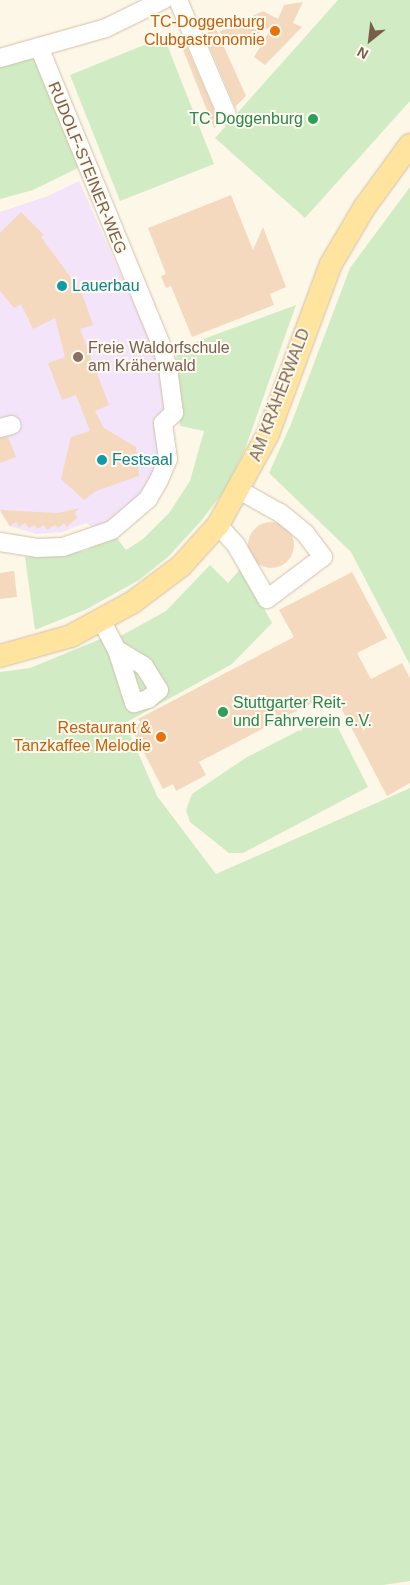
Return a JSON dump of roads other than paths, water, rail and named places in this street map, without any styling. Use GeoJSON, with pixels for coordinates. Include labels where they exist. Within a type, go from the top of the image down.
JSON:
{"type":"FeatureCollection","features":[{"type":"Feature","properties":{"kind":"main road","name":"AM KRÄHERWALD"},"geometry":{"type":"LineString","coordinates":[[0,656],[71,636],[101,620],[153,588],[181,566],[218,526],[268,434],[331,264],[364,208],[410,145]]}},
{"type":"Feature","properties":{"kind":"street"},"geometry":{"type":"LineString","coordinates":[[0,58],[106,28],[163,0]]}},
{"type":"Feature","properties":{"kind":"street"},"geometry":{"type":"LineString","coordinates":[[178,0],[227,115]]}},
{"type":"Feature","properties":{"kind":"street","name":"RUDOLF-STEINER-WEG"},"geometry":{"type":"LineString","coordinates":[[0,542],[36,548],[63,547],[112,530],[148,499],[159,480],[168,459],[163,423],[174,413],[168,368],[160,342],[39,47]]}},
{"type":"Feature","properties":{"kind":"street"},"geometry":{"type":"LineString","coordinates":[[218,526],[236,545],[267,598],[323,558],[305,533],[280,513],[239,490]]}},
{"type":"Feature","properties":{"kind":"street"},"geometry":{"type":"LineString","coordinates":[[101,620],[117,650]]}},
{"type":"Feature","properties":{"kind":"place","name":"TC-Doggenburg Clubgastronomie"},"geometry":{"type":"Point","coordinates":[275,31]}},
{"type":"Feature","properties":{"kind":"place","name":"TC Doggenburg"},"geometry":{"type":"Point","coordinates":[313,119]}},
{"type":"Feature","properties":{"kind":"place","name":"Lauerbau"},"geometry":{"type":"Point","coordinates":[62,286]}},
{"type":"Feature","properties":{"kind":"place","name":"Freie Waldorfschule am Kräherwald"},"geometry":{"type":"Point","coordinates":[78,357]}},
{"type":"Feature","properties":{"kind":"place","name":"Festsaal"},"geometry":{"type":"Point","coordinates":[102,460]}},
{"type":"Feature","properties":{"kind":"place","name":"Stuttgarter Reit- und Fahrverein e.V."},"geometry":{"type":"Point","coordinates":[223,712]}},
{"type":"Feature","properties":{"kind":"place","name":"Restaurant & Tanzkaffee Melodie"},"geometry":{"type":"Point","coordinates":[161,737]}}]}
